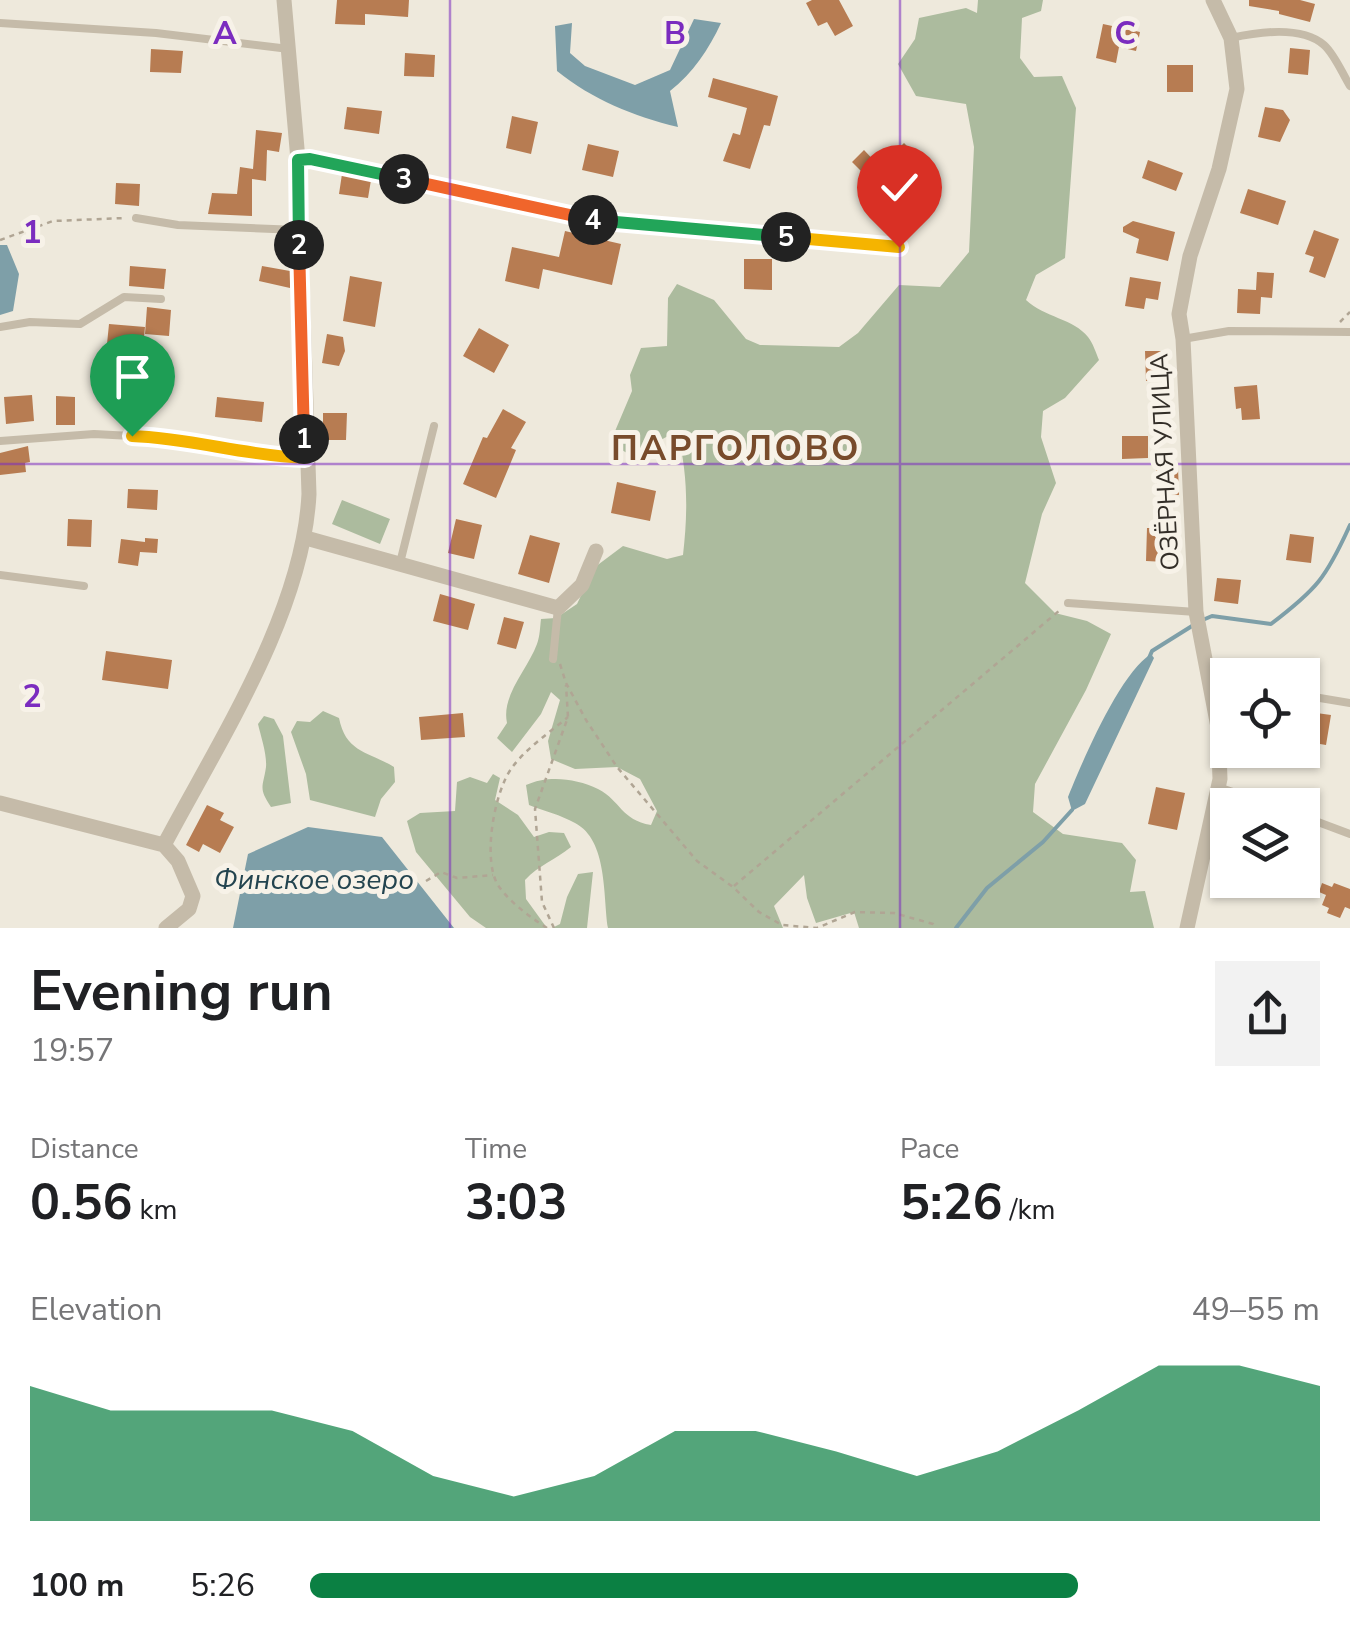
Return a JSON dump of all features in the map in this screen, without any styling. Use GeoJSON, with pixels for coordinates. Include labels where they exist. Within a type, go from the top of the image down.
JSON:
{"type":"FeatureCollection","features":[{"type":"Feature","properties":{"kind":"street"},"geometry":{"type":"LineString","coordinates":[[164,845],[266,650],[306,538],[309,494],[298,160],[284,0]]}},
{"type":"Feature","properties":{"kind":"street","name":"ОЗЁРНАЯ УЛИЦА"},"geometry":{"type":"LineString","coordinates":[[1210,681],[1196,612],[1184,339],[1179,314],[1190,256],[1219,168],[1237,89],[1231,38],[1213,0]]}},
{"type":"Feature","properties":{"kind":"street"},"geometry":{"type":"LineString","coordinates":[[306,538],[558,608],[582,585],[596,550]]}},
{"type":"Feature","properties":{"kind":"street","name":"ОЗЁРНАЯ УЛИЦА"},"geometry":{"type":"LineString","coordinates":[[1187,928],[1218,787],[1218,768]]}},
{"type":"Feature","properties":{"kind":"street"},"geometry":{"type":"LineString","coordinates":[[0,803],[164,845],[178,861],[194,896],[189,908],[166,928]]}},
{"type":"Feature","properties":{"kind":"lane"},"geometry":{"type":"LineString","coordinates":[[0,23],[156,33],[289,49]]}},
{"type":"Feature","properties":{"kind":"lane"},"geometry":{"type":"LineString","coordinates":[[1231,38],[1262,31],[1316,40],[1328,48],[1350,86]]}},
{"type":"Feature","properties":{"kind":"lane"},"geometry":{"type":"LineString","coordinates":[[298,160],[310,159],[589,220],[899,247]]}},
{"type":"Feature","properties":{"kind":"lane"},"geometry":{"type":"LineString","coordinates":[[136,218],[178,225],[299,230]]}},
{"type":"Feature","properties":{"kind":"lane"},"geometry":{"type":"LineString","coordinates":[[0,327],[30,322],[80,324],[124,297],[161,298]]}},
{"type":"Feature","properties":{"kind":"lane"},"geometry":{"type":"LineString","coordinates":[[1184,339],[1229,331],[1350,332]]}},
{"type":"Feature","properties":{"kind":"lane"},"geometry":{"type":"LineString","coordinates":[[400,563],[434,426]]}},
{"type":"Feature","properties":{"kind":"lane"},"geometry":{"type":"LineString","coordinates":[[0,441],[94,434],[169,438],[245,454],[305,458]]}},
{"type":"Feature","properties":{"kind":"lane"},"geometry":{"type":"LineString","coordinates":[[0,575],[84,586]]}},
{"type":"Feature","properties":{"kind":"lane"},"geometry":{"type":"LineString","coordinates":[[1068,602],[1196,612]]}},
{"type":"Feature","properties":{"kind":"lane"},"geometry":{"type":"LineString","coordinates":[[554,659],[558,608]]}},
{"type":"Feature","properties":{"kind":"lane"},"geometry":{"type":"LineString","coordinates":[[1320,698],[1350,703]]}},
{"type":"Feature","properties":{"kind":"lane"},"geometry":{"type":"LineString","coordinates":[[1320,823],[1350,834]]}},
{"type":"Feature","properties":{"kind":"path"},"geometry":{"type":"LineString","coordinates":[[0,240],[53,221],[136,218]]}},
{"type":"Feature","properties":{"kind":"path"},"geometry":{"type":"LineString","coordinates":[[733,887],[1068,602]]}},
{"type":"Feature","properties":{"kind":"path"},"geometry":{"type":"LineString","coordinates":[[554,928],[542,902],[535,809],[568,718],[566,683],[617,767],[697,862],[733,887],[759,912],[782,925],[816,928],[855,912],[894,913],[935,926]]}},
{"type":"Feature","properties":{"kind":"path"},"geometry":{"type":"LineString","coordinates":[[547,928],[496,885],[489,833],[508,772],[568,718]]}},
{"type":"Feature","properties":{"kind":"path"},"geometry":{"type":"LineString","coordinates":[[426,882],[441,872],[457,878],[495,874]]}},
{"type":"Feature","properties":{"kind":"green space"},"geometry":{"type":"Polygon","coordinates":[[[978,0],[1043,0],[1041,11],[1022,18],[1020,58],[1034,77],[1062,76],[1076,108],[1065,258],[1036,275],[1026,300],[1082,331],[1099,360],[1065,398],[1043,411],[1041,437],[1056,483],[1042,514],[1025,583],[1055,613],[1087,621],[1111,634],[1086,690],[1035,784],[1033,812],[1063,834],[1122,843],[1136,860],[1130,892],[1145,891],[1154,928],[859,928],[854,912],[816,923],[804,875],[774,906],[783,928],[608,928],[602,870],[593,842],[575,823],[529,805],[526,785],[552,779],[580,782],[606,794],[633,819],[651,825],[657,811],[640,779],[617,767],[575,769],[551,759],[548,741],[560,700],[551,692],[541,714],[512,752],[497,738],[507,723],[511,692],[537,644],[541,619],[556,618],[577,604],[595,567],[623,546],[667,559],[683,555],[686,493],[677,431],[632,456],[610,443],[632,391],[630,375],[641,348],[667,346],[668,298],[677,284],[714,300],[746,339],[760,345],[839,347],[858,333],[899,285],[940,287],[969,252],[974,147],[966,104],[916,96],[898,64],[915,39],[919,18],[966,8],[977,13],[978,0]]]}},
{"type":"Feature","properties":{"kind":"green space"},"geometry":{"type":"Polygon","coordinates":[[[342,500],[390,519],[380,544],[332,524],[342,500]]]}},
{"type":"Feature","properties":{"kind":"green space"},"geometry":{"type":"Polygon","coordinates":[[[323,711],[339,718],[347,738],[359,750],[394,767],[395,782],[381,799],[375,817],[310,800],[306,774],[291,732],[297,721],[310,722],[323,711]]]}},
{"type":"Feature","properties":{"kind":"green space"},"geometry":{"type":"Polygon","coordinates":[[[264,716],[274,719],[283,736],[291,803],[271,807],[262,787],[266,762],[258,724],[264,716]]]}},
{"type":"Feature","properties":{"kind":"green space"},"geometry":{"type":"Polygon","coordinates":[[[493,774],[500,778],[495,800],[518,815],[534,837],[564,833],[571,847],[525,880],[526,899],[547,928],[486,928],[470,917],[416,852],[407,821],[420,813],[455,811],[457,782],[470,777],[487,783],[493,774]]]}},
{"type":"Feature","properties":{"kind":"green space"},"geometry":{"type":"Polygon","coordinates":[[[593,872],[587,928],[552,928],[560,924],[578,874],[593,872]]]}},
{"type":"Feature","properties":{"kind":"water"},"geometry":{"type":"Polygon","coordinates":[[[694,19],[721,23],[700,60],[670,91],[678,127],[614,106],[557,71],[555,26],[572,23],[570,53],[585,66],[635,85],[670,70],[694,19]]]}},
{"type":"Feature","properties":{"kind":"water"},"geometry":{"type":"Polygon","coordinates":[[[0,245],[7,245],[19,274],[13,311],[0,315],[0,245]]]}},
{"type":"Feature","properties":{"kind":"water"},"geometry":{"type":"Polygon","coordinates":[[[1151,654],[1154,658],[1085,804],[1072,811],[1068,797],[1103,720],[1127,679],[1151,654]]]}},
{"type":"Feature","properties":{"kind":"water","name":"Финское озеро"},"geometry":{"type":"Polygon","coordinates":[[[308,827],[382,837],[454,928],[233,928],[248,854],[308,827]]]}},
{"type":"Feature","properties":{"kind":"building"},"geometry":{"type":"Polygon","coordinates":[[[337,0],[409,0],[408,17],[365,14],[365,25],[335,24],[337,0]]]}},
{"type":"Feature","properties":{"kind":"building"},"geometry":{"type":"Polygon","coordinates":[[[839,0],[853,26],[835,36],[827,22],[818,26],[806,3],[839,0]]]}},
{"type":"Feature","properties":{"kind":"building"},"geometry":{"type":"Polygon","coordinates":[[[1249,0],[1300,0],[1315,4],[1310,22],[1249,6],[1249,0]]]}},
{"type":"Feature","properties":{"kind":"building"},"geometry":{"type":"Polygon","coordinates":[[[1103,24],[1140,32],[1136,51],[1119,47],[1116,63],[1096,58],[1103,24]]]}},
{"type":"Feature","properties":{"kind":"building"},"geometry":{"type":"Polygon","coordinates":[[[1290,48],[1310,50],[1308,75],[1288,73],[1290,48]]]}},
{"type":"Feature","properties":{"kind":"building"},"geometry":{"type":"Polygon","coordinates":[[[151,49],[183,51],[181,73],[150,72],[151,49]]]}},
{"type":"Feature","properties":{"kind":"building"},"geometry":{"type":"Polygon","coordinates":[[[405,53],[435,55],[434,77],[404,76],[405,53]]]}},
{"type":"Feature","properties":{"kind":"building"},"geometry":{"type":"Polygon","coordinates":[[[1167,65],[1193,65],[1193,92],[1167,92],[1167,65]]]}},
{"type":"Feature","properties":{"kind":"building"},"geometry":{"type":"Polygon","coordinates":[[[713,78],[778,96],[770,126],[764,125],[750,169],[723,161],[733,133],[740,135],[747,108],[708,97],[713,78]]]}},
{"type":"Feature","properties":{"kind":"building"},"geometry":{"type":"Polygon","coordinates":[[[347,107],[382,111],[379,134],[344,129],[347,107]]]}},
{"type":"Feature","properties":{"kind":"building"},"geometry":{"type":"Polygon","coordinates":[[[1265,107],[1283,110],[1290,120],[1280,142],[1258,137],[1265,107]]]}},
{"type":"Feature","properties":{"kind":"building"},"geometry":{"type":"Polygon","coordinates":[[[512,116],[538,122],[531,154],[506,148],[512,116]]]}},
{"type":"Feature","properties":{"kind":"building"},"geometry":{"type":"Polygon","coordinates":[[[256,130],[282,133],[279,152],[267,150],[266,181],[252,179],[252,216],[208,214],[212,193],[237,194],[240,167],[253,169],[256,130]]]}},
{"type":"Feature","properties":{"kind":"building"},"geometry":{"type":"Polygon","coordinates":[[[904,143],[929,168],[899,198],[884,183],[879,189],[852,162],[864,150],[880,167],[904,143]]]}},
{"type":"Feature","properties":{"kind":"building"},"geometry":{"type":"Polygon","coordinates":[[[588,144],[619,151],[613,177],[582,170],[588,144]]]}},
{"type":"Feature","properties":{"kind":"building"},"geometry":{"type":"Polygon","coordinates":[[[1148,160],[1183,173],[1176,191],[1142,178],[1148,160]]]}},
{"type":"Feature","properties":{"kind":"building"},"geometry":{"type":"Polygon","coordinates":[[[342,174],[371,180],[368,198],[339,194],[342,174]]]}},
{"type":"Feature","properties":{"kind":"building"},"geometry":{"type":"Polygon","coordinates":[[[116,183],[140,184],[139,206],[115,204],[116,183]]]}},
{"type":"Feature","properties":{"kind":"building"},"geometry":{"type":"Polygon","coordinates":[[[1248,189],[1286,201],[1278,225],[1240,213],[1248,189]]]}},
{"type":"Feature","properties":{"kind":"building"},"geometry":{"type":"Polygon","coordinates":[[[1133,221],[1175,232],[1168,261],[1136,253],[1139,239],[1123,232],[1123,227],[1133,221]]]}},
{"type":"Feature","properties":{"kind":"building"},"geometry":{"type":"Polygon","coordinates":[[[1314,230],[1339,239],[1325,278],[1309,272],[1314,257],[1305,254],[1314,230]]]}},
{"type":"Feature","properties":{"kind":"building"},"geometry":{"type":"Polygon","coordinates":[[[565,231],[621,244],[612,285],[543,269],[539,289],[505,281],[512,247],[559,257],[565,231]]]}},
{"type":"Feature","properties":{"kind":"building"},"geometry":{"type":"Polygon","coordinates":[[[744,259],[772,259],[772,290],[744,289],[744,259]]]}},
{"type":"Feature","properties":{"kind":"building"},"geometry":{"type":"Polygon","coordinates":[[[130,266],[166,269],[164,289],[129,286],[130,266]]]}},
{"type":"Feature","properties":{"kind":"building"},"geometry":{"type":"Polygon","coordinates":[[[262,266],[290,271],[290,288],[259,281],[262,266]]]}},
{"type":"Feature","properties":{"kind":"building"},"geometry":{"type":"Polygon","coordinates":[[[1257,272],[1274,273],[1272,298],[1261,297],[1260,314],[1237,313],[1238,289],[1256,290],[1257,272]]]}},
{"type":"Feature","properties":{"kind":"building"},"geometry":{"type":"Polygon","coordinates":[[[350,276],[382,282],[375,327],[343,321],[350,276]]]}},
{"type":"Feature","properties":{"kind":"building"},"geometry":{"type":"Polygon","coordinates":[[[1130,277],[1161,282],[1158,300],[1146,298],[1144,309],[1125,306],[1130,277]]]}},
{"type":"Feature","properties":{"kind":"building"},"geometry":{"type":"Polygon","coordinates":[[[147,307],[171,310],[169,336],[145,334],[147,307]]]}},
{"type":"Feature","properties":{"kind":"building"},"geometry":{"type":"Polygon","coordinates":[[[109,324],[145,327],[143,347],[107,344],[109,324]]]}},
{"type":"Feature","properties":{"kind":"building"},"geometry":{"type":"Polygon","coordinates":[[[479,328],[509,345],[494,373],[463,356],[479,328]]]}},
{"type":"Feature","properties":{"kind":"building"},"geometry":{"type":"Polygon","coordinates":[[[327,334],[343,337],[345,351],[339,366],[322,363],[327,334]]]}},
{"type":"Feature","properties":{"kind":"building"},"geometry":{"type":"Polygon","coordinates":[[[1145,351],[1166,351],[1167,380],[1146,381],[1145,351]]]}},
{"type":"Feature","properties":{"kind":"building"},"geometry":{"type":"Polygon","coordinates":[[[1257,385],[1260,419],[1242,420],[1241,408],[1236,409],[1234,387],[1257,385]]]}},
{"type":"Feature","properties":{"kind":"building"},"geometry":{"type":"Polygon","coordinates":[[[32,395],[34,421],[6,424],[4,397],[32,395]]]}},
{"type":"Feature","properties":{"kind":"building"},"geometry":{"type":"Polygon","coordinates":[[[56,396],[75,397],[75,425],[56,425],[56,396]]]}},
{"type":"Feature","properties":{"kind":"building"},"geometry":{"type":"Polygon","coordinates":[[[217,397],[264,402],[262,422],[215,417],[217,397]]]}},
{"type":"Feature","properties":{"kind":"building"},"geometry":{"type":"Polygon","coordinates":[[[503,409],[526,422],[511,448],[516,450],[496,498],[463,484],[483,437],[487,438],[503,409]]]}},
{"type":"Feature","properties":{"kind":"building"},"geometry":{"type":"Polygon","coordinates":[[[323,413],[347,413],[346,440],[323,440],[323,413]]]}},
{"type":"Feature","properties":{"kind":"building"},"geometry":{"type":"Polygon","coordinates":[[[1122,436],[1148,436],[1148,458],[1122,459],[1122,436]]]}},
{"type":"Feature","properties":{"kind":"building"},"geometry":{"type":"Polygon","coordinates":[[[28,446],[30,462],[25,463],[26,472],[0,475],[0,453],[28,446]]]}},
{"type":"Feature","properties":{"kind":"building"},"geometry":{"type":"Polygon","coordinates":[[[1178,467],[1179,495],[1157,495],[1156,468],[1178,467]]]}},
{"type":"Feature","properties":{"kind":"building"},"geometry":{"type":"Polygon","coordinates":[[[617,482],[656,491],[650,521],[611,513],[617,482]]]}},
{"type":"Feature","properties":{"kind":"building"},"geometry":{"type":"Polygon","coordinates":[[[128,489],[158,490],[157,510],[127,508],[128,489]]]}},
{"type":"Feature","properties":{"kind":"building"},"geometry":{"type":"Polygon","coordinates":[[[68,519],[92,520],[91,547],[67,546],[68,519]]]}},
{"type":"Feature","properties":{"kind":"building"},"geometry":{"type":"Polygon","coordinates":[[[456,519],[482,525],[474,559],[448,553],[456,519]]]}},
{"type":"Feature","properties":{"kind":"building"},"geometry":{"type":"Polygon","coordinates":[[[1147,528],[1167,528],[1166,562],[1146,561],[1147,528]]]}},
{"type":"Feature","properties":{"kind":"building"},"geometry":{"type":"Polygon","coordinates":[[[1290,534],[1314,537],[1311,563],[1286,560],[1290,534]]]}},
{"type":"Feature","properties":{"kind":"building"},"geometry":{"type":"Polygon","coordinates":[[[530,535],[560,543],[549,583],[518,574],[530,535]]]}},
{"type":"Feature","properties":{"kind":"building"},"geometry":{"type":"Polygon","coordinates":[[[145,538],[158,539],[157,553],[140,552],[138,566],[118,563],[121,539],[145,542],[145,538]]]}},
{"type":"Feature","properties":{"kind":"building"},"geometry":{"type":"Polygon","coordinates":[[[1217,578],[1241,580],[1238,604],[1214,601],[1217,578]]]}},
{"type":"Feature","properties":{"kind":"building"},"geometry":{"type":"Polygon","coordinates":[[[440,594],[475,604],[468,630],[433,621],[440,594]]]}},
{"type":"Feature","properties":{"kind":"building"},"geometry":{"type":"Polygon","coordinates":[[[504,617],[524,622],[516,649],[497,644],[504,617]]]}},
{"type":"Feature","properties":{"kind":"building"},"geometry":{"type":"Polygon","coordinates":[[[106,651],[172,660],[168,689],[102,680],[106,651]]]}},
{"type":"Feature","properties":{"kind":"building"},"geometry":{"type":"Polygon","coordinates":[[[463,713],[465,737],[421,740],[419,717],[463,713]]]}},
{"type":"Feature","properties":{"kind":"building"},"geometry":{"type":"Polygon","coordinates":[[[1320,713],[1331,715],[1326,745],[1320,744],[1320,713]]]}},
{"type":"Feature","properties":{"kind":"building"},"geometry":{"type":"Polygon","coordinates":[[[1156,787],[1185,793],[1177,830],[1148,824],[1156,787]]]}},
{"type":"Feature","properties":{"kind":"building"},"geometry":{"type":"Polygon","coordinates":[[[207,805],[224,813],[220,820],[234,827],[220,853],[203,844],[199,852],[186,845],[207,805]]]}},
{"type":"Feature","properties":{"kind":"building"},"geometry":{"type":"Polygon","coordinates":[[[1322,883],[1332,887],[1334,883],[1350,889],[1350,909],[1345,907],[1340,918],[1327,913],[1329,908],[1322,905],[1326,895],[1320,889],[1322,883]]]}},
{"type":"Feature","properties":{"kind":"waterway"},"geometry":{"type":"LineString","coordinates":[[1205,619],[1212,616],[1271,624],[1319,581],[1350,525]]}},
{"type":"Feature","properties":{"kind":"waterway"},"geometry":{"type":"LineString","coordinates":[[1149,658],[1152,651],[1192,626]]}},
{"type":"Feature","properties":{"kind":"waterway"},"geometry":{"type":"LineString","coordinates":[[956,928],[987,888],[1043,842],[1072,810]]}},
{"type":"Feature","properties":{"kind":"district","name":"ПАРГОЛОВО"},"geometry":{"type":"Point","coordinates":[736,448]}},
{"type":"Feature","properties":{"kind":"route"},"geometry":{"type":"LineString","coordinates":[[132,436],[205,443],[245,454],[305,458],[298,160],[310,159],[589,220],[899,247]]}}]}
